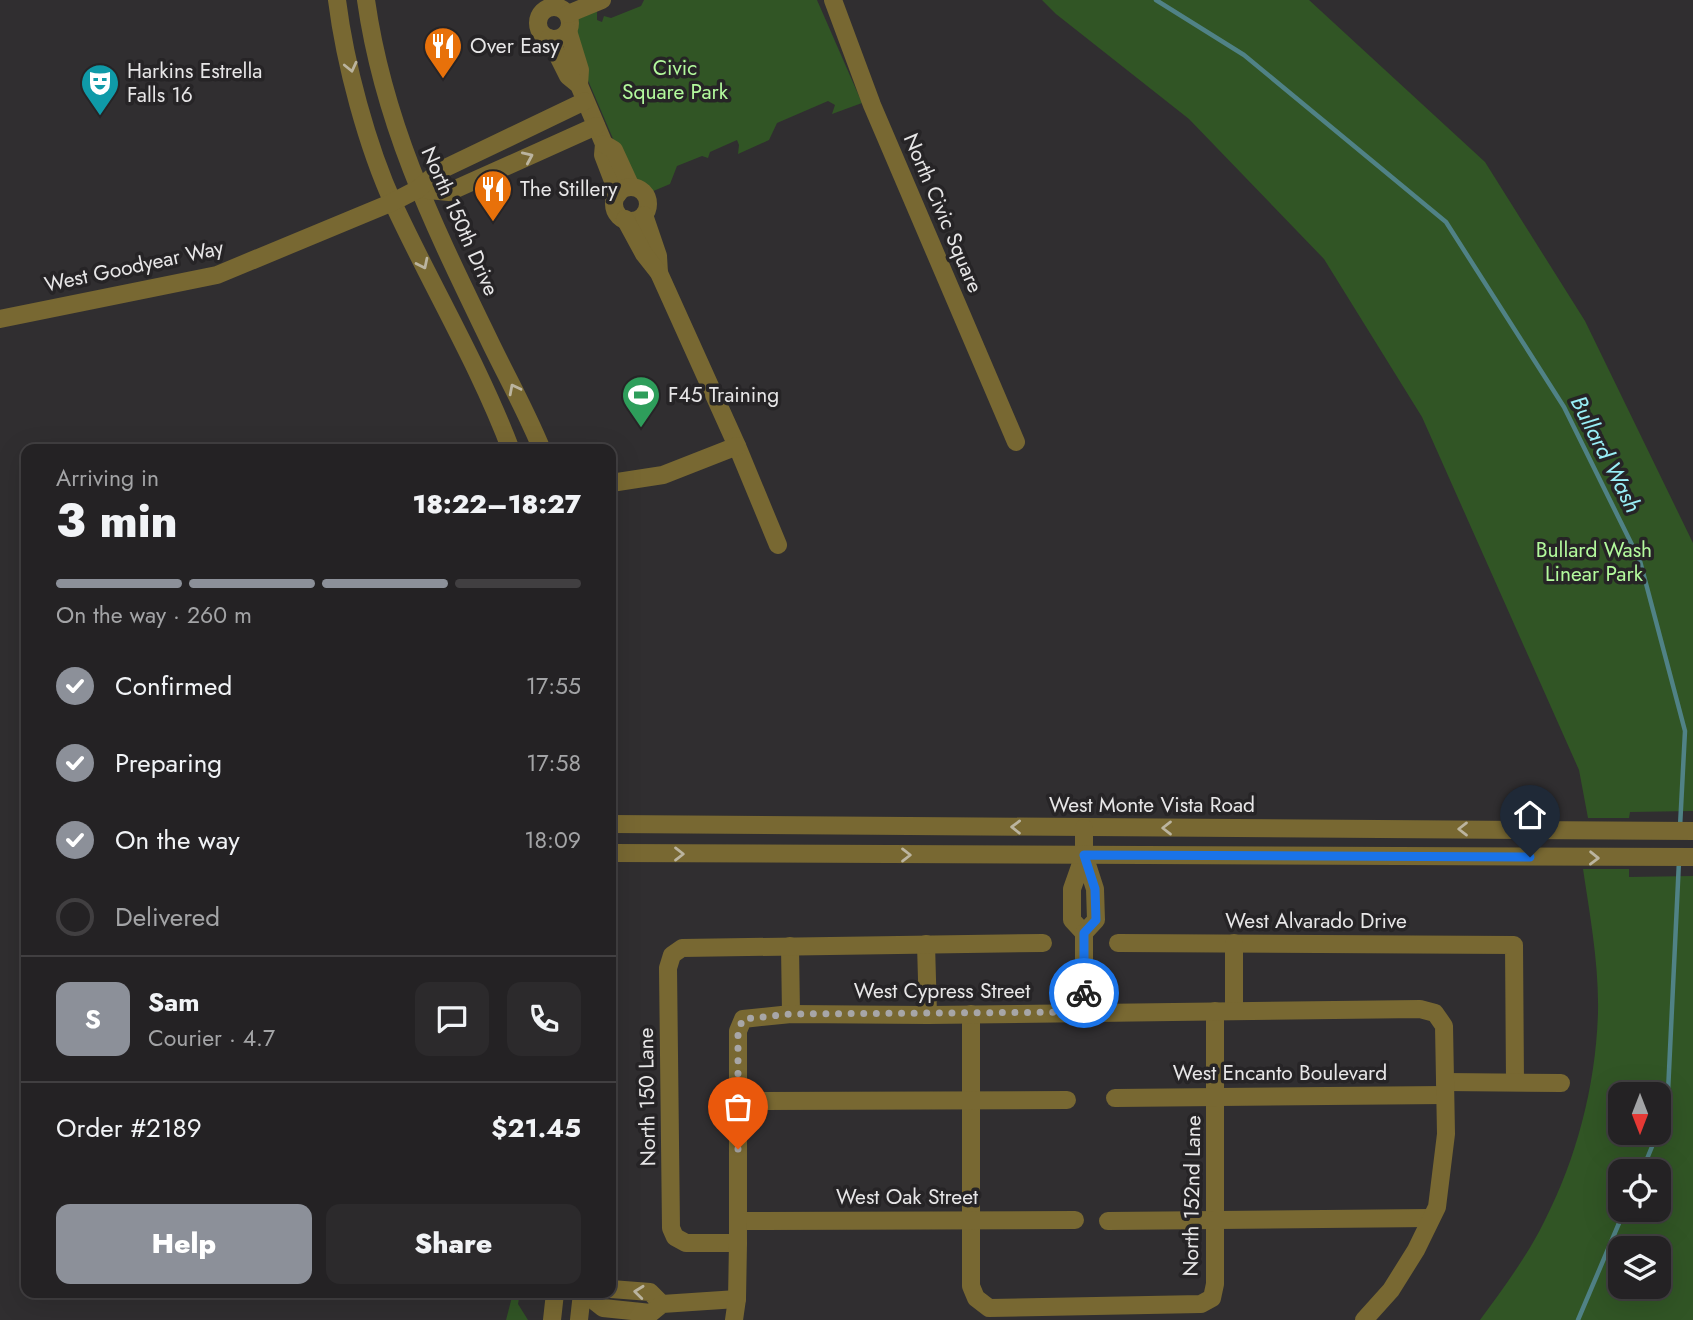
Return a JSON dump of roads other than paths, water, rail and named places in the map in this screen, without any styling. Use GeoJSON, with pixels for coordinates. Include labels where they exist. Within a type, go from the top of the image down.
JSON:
{"type":"FeatureCollection","features":[{"type":"Feature","properties":{"kind":"street"},"geometry":{"type":"LineString","coordinates":[[337,0],[365,122],[393,202],[468,353],[508,444]]}},
{"type":"Feature","properties":{"kind":"street","name":"North 150th Drive"},"geometry":{"type":"LineString","coordinates":[[366,0],[370,31],[398,139],[418,189],[539,444]]}},
{"type":"Feature","properties":{"kind":"street"},"geometry":{"type":"LineString","coordinates":[[549,38],[560,38],[568,23],[602,0]]}},
{"type":"Feature","properties":{"kind":"street","name":"North Civic Square"},"geometry":{"type":"LineString","coordinates":[[833,0],[872,105],[1016,442]]}},
{"type":"Feature","properties":{"kind":"street"},"geometry":{"type":"LineString","coordinates":[[582,93],[580,70],[568,23],[556,7],[542,12],[538,27],[549,38],[568,76],[582,93],[604,144],[614,150],[624,190]]}},
{"type":"Feature","properties":{"kind":"street"},"geometry":{"type":"LineString","coordinates":[[418,189],[439,171],[582,93]]}},
{"type":"Feature","properties":{"kind":"street"},"geometry":{"type":"LineString","coordinates":[[418,189],[449,191],[596,126]]}},
{"type":"Feature","properties":{"kind":"street","name":"West Goodyear Way"},"geometry":{"type":"LineString","coordinates":[[0,319],[217,275],[393,202],[418,189]]}},
{"type":"Feature","properties":{"kind":"street"},"geometry":{"type":"LineString","coordinates":[[625,219],[634,220],[644,215],[647,210],[648,199],[641,190],[624,190],[615,200],[616,211],[625,219],[643,254],[659,273],[737,446],[778,545]]}},
{"type":"Feature","properties":{"kind":"street"},"geometry":{"type":"LineString","coordinates":[[644,215],[658,256],[659,273]]}},
{"type":"Feature","properties":{"kind":"street"},"geometry":{"type":"LineString","coordinates":[[616,482],[663,475],[737,446]]}},
{"type":"Feature","properties":{"kind":"street","name":"West Monte Vista Road"},"geometry":{"type":"LineString","coordinates":[[616,824],[1693,831]]}},
{"type":"Feature","properties":{"kind":"street"},"geometry":{"type":"LineString","coordinates":[[1084,828],[1084,855],[1072,889],[1072,920],[1084,933],[1084,1012]]}},
{"type":"Feature","properties":{"kind":"street"},"geometry":{"type":"LineString","coordinates":[[616,853],[1693,857]]}},
{"type":"Feature","properties":{"kind":"street"},"geometry":{"type":"LineString","coordinates":[[791,1014],[790,946],[1043,943]]}},
{"type":"Feature","properties":{"kind":"street","name":"West Alvarado Drive"},"geometry":{"type":"LineString","coordinates":[[1118,943],[1514,944],[1516,1082]]}},
{"type":"Feature","properties":{"kind":"street"},"geometry":{"type":"LineString","coordinates":[[1234,943],[1234,1011]]}},
{"type":"Feature","properties":{"kind":"street"},"geometry":{"type":"LineString","coordinates":[[926,944],[928,1015]]}},
{"type":"Feature","properties":{"kind":"street","name":"North 150 Lane"},"geometry":{"type":"LineString","coordinates":[[738,1243],[686,1243],[674,1237],[671,1228],[668,968],[672,955],[682,948],[790,946]]}},
{"type":"Feature","properties":{"kind":"street","name":"West Cypress Street"},"geometry":{"type":"LineString","coordinates":[[738,1101],[738,1031],[743,1019],[791,1014],[1420,1009],[1435,1013],[1444,1026],[1445,1089]]}},
{"type":"Feature","properties":{"kind":"street","name":"North 152nd Lane"},"geometry":{"type":"LineString","coordinates":[[971,1220],[971,1286],[975,1298],[989,1307],[1201,1304],[1212,1298],[1215,1284],[1216,1220],[1215,1011]]}},
{"type":"Feature","properties":{"kind":"street"},"geometry":{"type":"LineString","coordinates":[[971,1014],[971,1220]]}},
{"type":"Feature","properties":{"kind":"street","name":"West Encanto Boulevard"},"geometry":{"type":"LineString","coordinates":[[1115,1098],[1445,1089],[1516,1082],[1561,1083]]}},
{"type":"Feature","properties":{"kind":"street"},"geometry":{"type":"LineString","coordinates":[[1364,1320],[1391,1290],[1416,1250],[1437,1207],[1446,1134],[1445,1089]]}},
{"type":"Feature","properties":{"kind":"street"},"geometry":{"type":"LineString","coordinates":[[734,1320],[739,1221],[738,1101],[1067,1100]]}},
{"type":"Feature","properties":{"kind":"street"},"geometry":{"type":"LineString","coordinates":[[1108,1221],[1431,1218]]}},
{"type":"Feature","properties":{"kind":"street","name":"West Oak Street"},"geometry":{"type":"LineString","coordinates":[[739,1221],[1075,1220]]}},
{"type":"Feature","properties":{"kind":"street"},"geometry":{"type":"LineString","coordinates":[[616,1289],[650,1292],[662,1304]]}},
{"type":"Feature","properties":{"kind":"street"},"geometry":{"type":"LineString","coordinates":[[552,1320],[554,1298]]}},
{"type":"Feature","properties":{"kind":"street"},"geometry":{"type":"LineString","coordinates":[[579,1320],[582,1298]]}},
{"type":"Feature","properties":{"kind":"street"},"geometry":{"type":"LineString","coordinates":[[590,1298],[603,1308],[651,1312],[662,1304],[737,1300]]}},
{"type":"Feature","properties":{"kind":"waterway","name":"Bullard Wash"},"geometry":{"type":"LineString","coordinates":[[1156,0],[1244,55],[1446,222],[1564,407],[1640,561],[1685,731],[1680,827]]}},
{"type":"Feature","properties":{"kind":"waterway","name":"Bullard Wash"},"geometry":{"type":"LineString","coordinates":[[1668,1082],[1679,861]]}},
{"type":"Feature","properties":{"kind":"waterway","name":"Bullard Wash"},"geometry":{"type":"LineString","coordinates":[[1647,1159],[1653,1145]]}},
{"type":"Feature","properties":{"kind":"waterway","name":"Bullard Wash"},"geometry":{"type":"LineString","coordinates":[[1578,1320],[1619,1222]]}},
{"type":"Feature","properties":{"kind":"place","name":"Over Easy"},"geometry":{"type":"Point","coordinates":[443,80]}},
{"type":"Feature","properties":{"kind":"place","name":"Harkins Estrella Falls 16"},"geometry":{"type":"Point","coordinates":[100,117]}},
{"type":"Feature","properties":{"kind":"place","name":"The Stillery"},"geometry":{"type":"Point","coordinates":[493,223]}},
{"type":"Feature","properties":{"kind":"place","name":"F45 Training"},"geometry":{"type":"Point","coordinates":[641,429]}},
{"type":"Feature","properties":{"kind":"park label","name":"Civic Square Park"},"geometry":{"type":"Point","coordinates":[675,80]}},
{"type":"Feature","properties":{"kind":"park label","name":"Bullard Wash Linear Park"},"geometry":{"type":"Point","coordinates":[1594,562]}}]}
